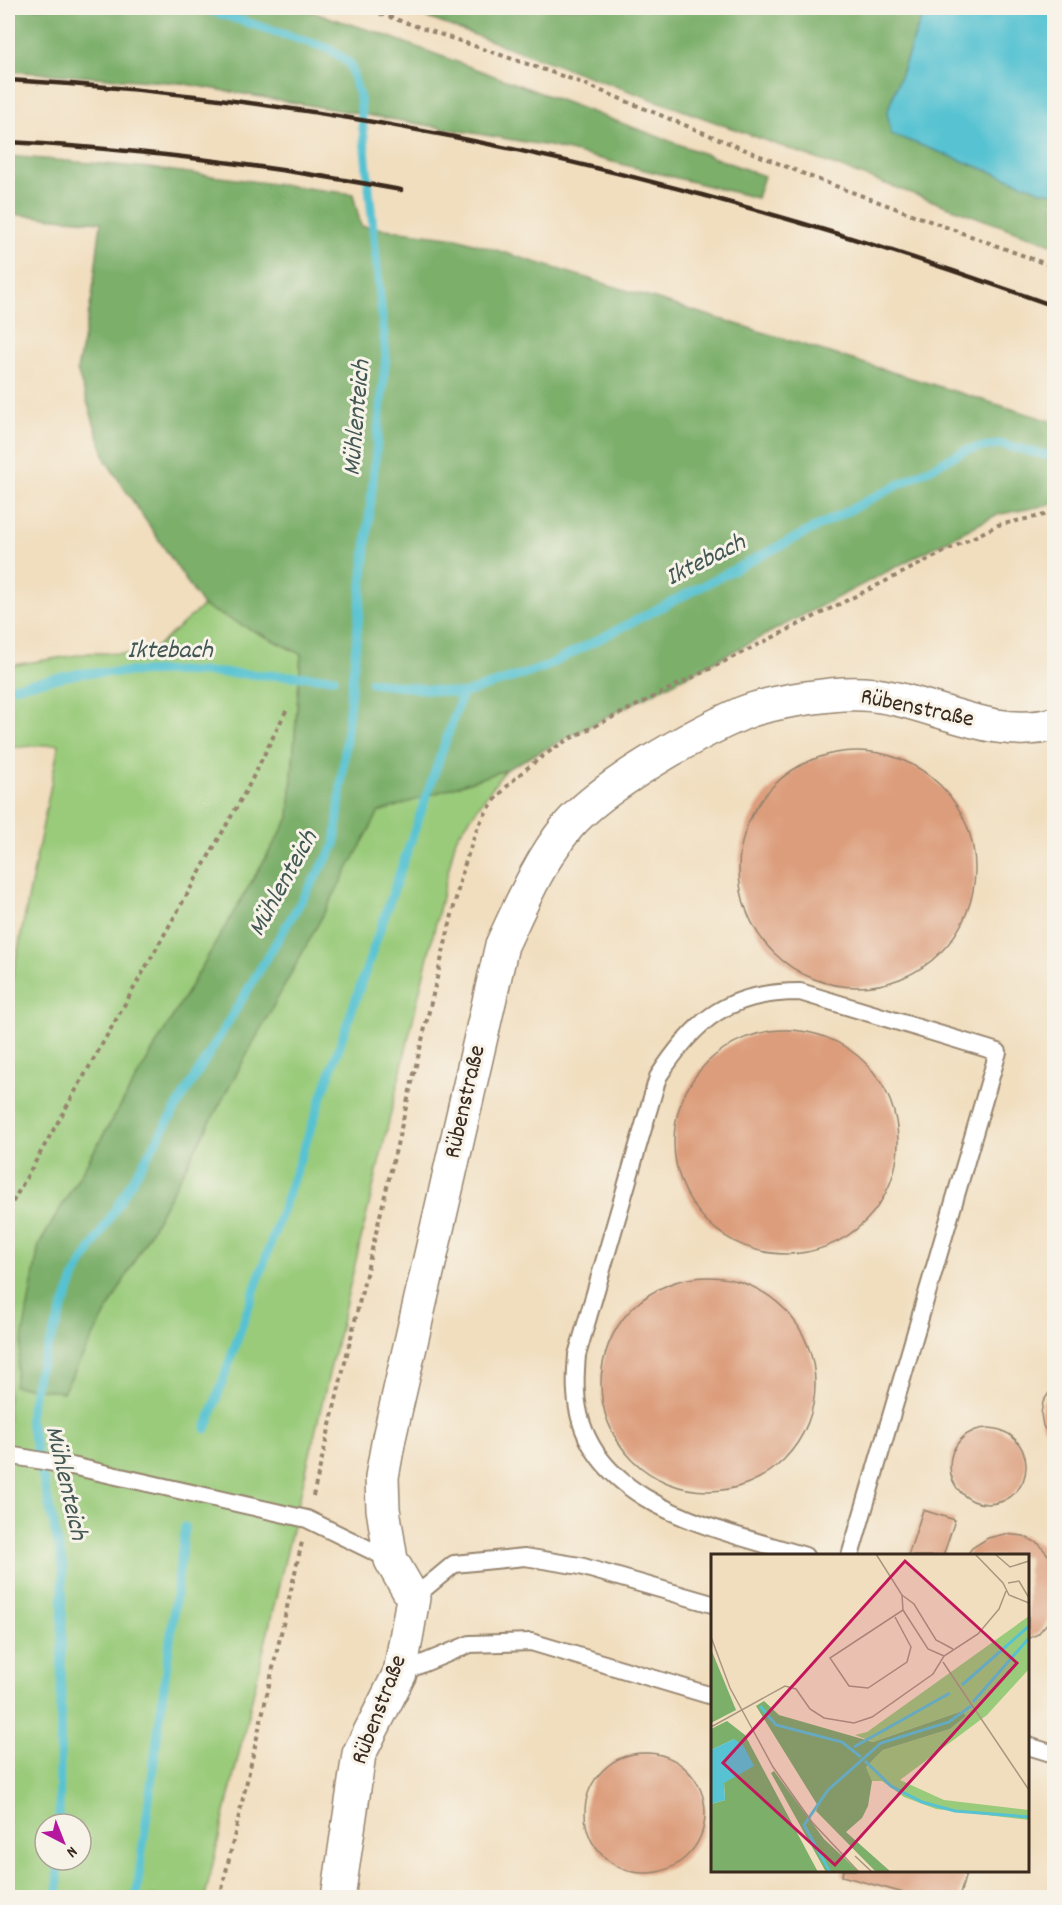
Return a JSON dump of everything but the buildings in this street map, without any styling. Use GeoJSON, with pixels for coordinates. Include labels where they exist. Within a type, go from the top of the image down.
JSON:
{"type":"FeatureCollection","features":[{"type":"Feature","properties":{"kind":"street","name":"Rübenstraße"},"geometry":{"type":"LineString","coordinates":[[338,1898],[359,1754],[400,1673],[413,1598],[391,1560],[383,1509],[382,1477],[386,1451],[502,945],[531,883],[568,825],[616,785],[674,749],[744,712],[808,698],[864,694],[918,704],[988,723],[1028,729],[1054,724]]}},
{"type":"Feature","properties":{"kind":"lane"},"geometry":{"type":"LineString","coordinates":[[799,1554],[682,1516],[653,1503],[627,1487],[601,1460],[585,1431],[576,1393],[577,1355],[658,1077],[678,1045],[706,1018],[739,1001],[768,992],[800,992],[998,1052],[851,1554]]}},
{"type":"Feature","properties":{"kind":"lane"},"geometry":{"type":"LineString","coordinates":[[8,1455],[72,1466],[307,1519],[391,1560]]}},
{"type":"Feature","properties":{"kind":"lane"},"geometry":{"type":"LineString","coordinates":[[413,1598],[454,1564],[525,1557],[580,1566],[711,1604]]}},
{"type":"Feature","properties":{"kind":"lane"},"geometry":{"type":"LineString","coordinates":[[400,1673],[470,1644],[531,1642],[711,1696]]}},
{"type":"Feature","properties":{"kind":"lane"},"geometry":{"type":"LineString","coordinates":[[1029,1746],[1054,1754]]}},
{"type":"Feature","properties":{"kind":"path"},"geometry":{"type":"LineString","coordinates":[[363,8],[577,81],[814,178],[1054,267]]}},
{"type":"Feature","properties":{"kind":"path"},"geometry":{"type":"LineString","coordinates":[[220,1898],[307,1519],[464,869],[478,828],[495,802],[535,761],[567,740],[998,525],[1054,513]]}},
{"type":"Feature","properties":{"kind":"path"},"geometry":{"type":"LineString","coordinates":[[8,1210],[248,787],[288,706]]}},
{"type":"Feature","properties":{"kind":"green space"},"geometry":{"type":"Polygon","coordinates":[[[8,8],[299,8],[379,33],[764,176],[757,198],[549,146],[179,83],[8,71],[8,8]]]}},
{"type":"Feature","properties":{"kind":"green space"},"geometry":{"type":"Polygon","coordinates":[[[400,8],[925,8],[887,113],[1042,191],[1054,193],[1054,245],[400,8]]]}},
{"type":"Feature","properties":{"kind":"green space"},"geometry":{"type":"Polygon","coordinates":[[[8,156],[150,168],[353,194],[361,226],[457,238],[1054,422],[1054,504],[996,515],[505,770],[379,812],[63,1392],[14,1386],[39,1245],[289,818],[301,654],[203,606],[106,461],[77,370],[92,297],[101,222],[8,214],[8,156]]]}},
{"type":"Feature","properties":{"kind":"green space"},"geometry":{"type":"Polygon","coordinates":[[[203,606],[301,654],[289,818],[39,1245],[15,1386],[63,1392],[379,812],[505,770],[456,838],[205,1897],[8,1897],[8,1000],[59,744],[8,748],[8,666],[90,653],[148,654],[203,606]]]}},
{"type":"Feature","properties":{"kind":"water"},"geometry":{"type":"Polygon","coordinates":[[[925,8],[1054,8],[1054,193],[1042,191],[891,134],[887,113],[925,8]]]}},
{"type":"Feature","properties":{"kind":"waterway","name":"Mühlenteich"},"geometry":{"type":"LineString","coordinates":[[59,1812],[63,1566],[29,1418],[37,1376],[76,1274],[335,845],[386,356],[360,99],[350,64],[330,49],[202,8]]}},
{"type":"Feature","properties":{"kind":"waterway","name":"Iktebach"},"geometry":{"type":"LineString","coordinates":[[371,682],[462,694],[543,668],[966,450],[1000,444],[1054,457]]}},
{"type":"Feature","properties":{"kind":"waterway","name":"Iktebach"},"geometry":{"type":"LineString","coordinates":[[8,688],[82,673],[178,671],[334,678]]}},
{"type":"Feature","properties":{"kind":"waterway"},"geometry":{"type":"LineString","coordinates":[[206,1429],[462,694]]}},
{"type":"Feature","properties":{"kind":"waterway"},"geometry":{"type":"LineString","coordinates":[[136,1898],[185,1527]]}},
{"type":"Feature","properties":{"kind":"waterway","name":"Mühlenteich"},"geometry":{"type":"LineString","coordinates":[[58,1872],[58,1898]]}},
{"type":"Feature","properties":{"kind":"railway"},"geometry":{"type":"LineString","coordinates":[[8,80],[142,90],[275,106],[408,128],[539,155],[670,186],[799,222],[927,262],[1054,306]]}},
{"type":"Feature","properties":{"kind":"railway"},"geometry":{"type":"LineString","coordinates":[[8,142],[107,149],[205,160],[303,173],[401,190]]}}]}
